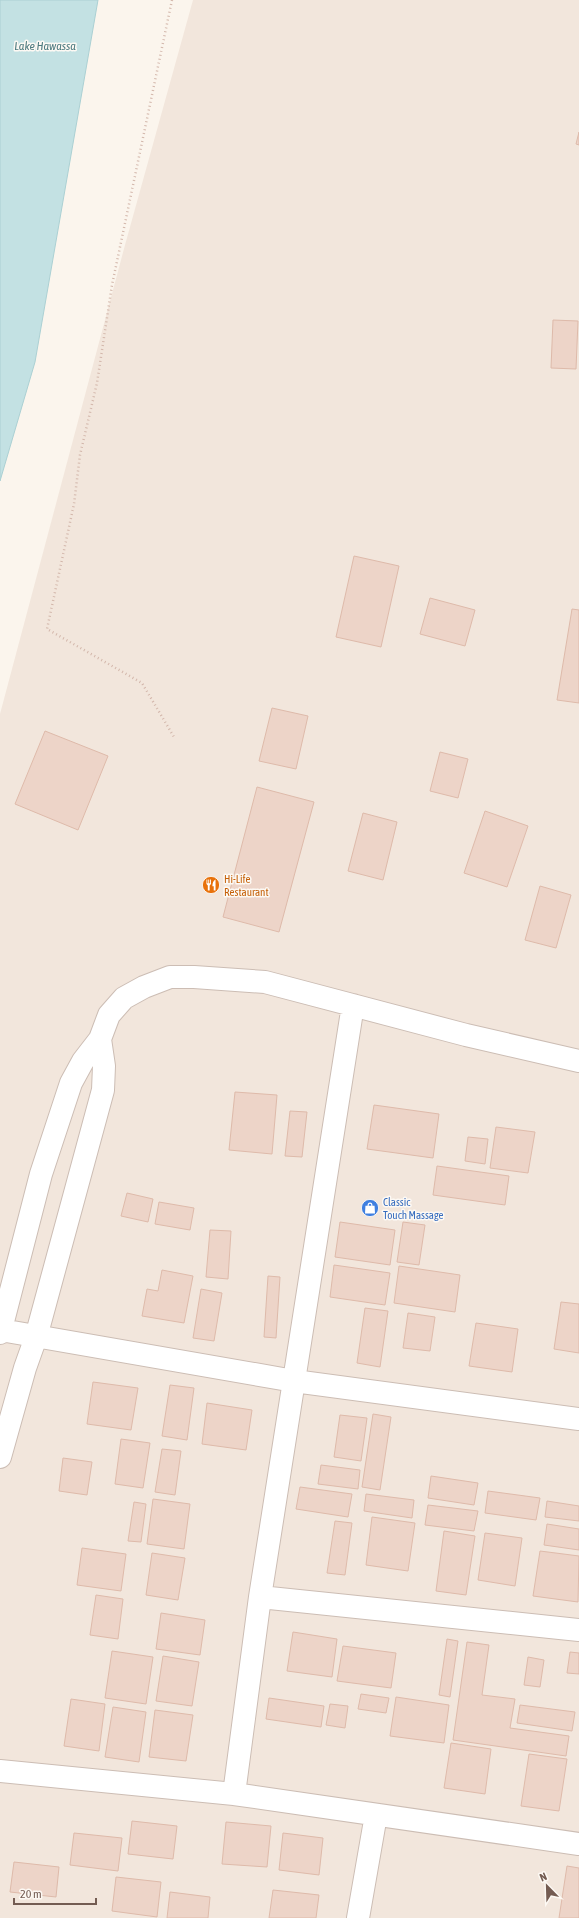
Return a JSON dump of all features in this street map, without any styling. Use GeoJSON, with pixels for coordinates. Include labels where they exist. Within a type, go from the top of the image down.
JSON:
{"type":"FeatureCollection","features":[{"type":"Feature","properties":{"kind":"street"},"geometry":{"type":"LineString","coordinates":[[579,1061],[466,1035],[265,982],[194,977],[170,977],[144,987],[124,998],[109,1016],[100,1039],[83,1061],[71,1083],[42,1174],[0,1331],[294,1381],[579,1419]]}},
{"type":"Feature","properties":{"kind":"street"},"geometry":{"type":"LineString","coordinates":[[234,1794],[260,1597],[353,1005]]}},
{"type":"Feature","properties":{"kind":"street"},"geometry":{"type":"LineString","coordinates":[[0,1457],[25,1368],[36,1337],[102,1090],[104,1066],[100,1039]]}},
{"type":"Feature","properties":{"kind":"street"},"geometry":{"type":"LineString","coordinates":[[260,1597],[579,1630]]}},
{"type":"Feature","properties":{"kind":"street"},"geometry":{"type":"LineString","coordinates":[[0,1771],[234,1794],[579,1844]]}},
{"type":"Feature","properties":{"kind":"street"},"geometry":{"type":"LineString","coordinates":[[358,1918],[376,1814]]}},
{"type":"Feature","properties":{"kind":"path"},"geometry":{"type":"LineString","coordinates":[[172,0],[112,285],[97,383],[80,455],[74,504],[47,629],[142,683],[174,737]]}},
{"type":"Feature","properties":{"kind":"shaded area"},"geometry":{"type":"Polygon","coordinates":[[[193,0],[579,0],[579,1918],[0,1918],[0,714],[125,245],[193,0]]]}},
{"type":"Feature","properties":{"kind":"water","name":"Lake Hawassa"},"geometry":{"type":"Polygon","coordinates":[[[0,0],[98,0],[35,362],[0,481],[0,0]]]}},
{"type":"Feature","properties":{"kind":"building"},"geometry":{"type":"Polygon","coordinates":[[[579,132],[579,145],[576,144],[579,132]]]}},
{"type":"Feature","properties":{"kind":"building"},"geometry":{"type":"Polygon","coordinates":[[[553,320],[578,321],[576,369],[551,368],[553,320]]]}},
{"type":"Feature","properties":{"kind":"building"},"geometry":{"type":"Polygon","coordinates":[[[354,556],[399,566],[381,647],[336,637],[354,556]]]}},
{"type":"Feature","properties":{"kind":"building"},"geometry":{"type":"Polygon","coordinates":[[[430,598],[475,610],[465,646],[420,634],[430,598]]]}},
{"type":"Feature","properties":{"kind":"building"},"geometry":{"type":"Polygon","coordinates":[[[572,609],[579,610],[579,703],[557,700],[572,609]]]}},
{"type":"Feature","properties":{"kind":"building"},"geometry":{"type":"Polygon","coordinates":[[[272,708],[308,716],[296,769],[259,761],[272,708]]]}},
{"type":"Feature","properties":{"kind":"building"},"geometry":{"type":"Polygon","coordinates":[[[45,731],[108,756],[78,830],[15,804],[45,731]]]}},
{"type":"Feature","properties":{"kind":"building"},"geometry":{"type":"Polygon","coordinates":[[[440,752],[468,759],[458,798],[430,791],[440,752]]]}},
{"type":"Feature","properties":{"kind":"building"},"geometry":{"type":"Polygon","coordinates":[[[257,787],[314,802],[279,932],[223,917],[257,787]]]}},
{"type":"Feature","properties":{"kind":"building"},"geometry":{"type":"Polygon","coordinates":[[[485,811],[528,826],[507,887],[464,873],[485,811]]]}},
{"type":"Feature","properties":{"kind":"building"},"geometry":{"type":"Polygon","coordinates":[[[363,813],[397,822],[383,880],[348,871],[363,813]]]}},
{"type":"Feature","properties":{"kind":"building"},"geometry":{"type":"Polygon","coordinates":[[[540,886],[571,895],[556,948],[525,940],[540,886]]]}},
{"type":"Feature","properties":{"kind":"building"},"geometry":{"type":"Polygon","coordinates":[[[235,1092],[277,1095],[272,1154],[229,1150],[235,1092]]]}},
{"type":"Feature","properties":{"kind":"building"},"geometry":{"type":"Polygon","coordinates":[[[374,1105],[439,1114],[433,1158],[367,1149],[374,1105]]]}},
{"type":"Feature","properties":{"kind":"building"},"geometry":{"type":"Polygon","coordinates":[[[290,1111],[307,1112],[302,1157],[285,1156],[290,1111]]]}},
{"type":"Feature","properties":{"kind":"building"},"geometry":{"type":"Polygon","coordinates":[[[496,1127],[535,1132],[528,1173],[490,1168],[496,1127]]]}},
{"type":"Feature","properties":{"kind":"building"},"geometry":{"type":"Polygon","coordinates":[[[468,1137],[488,1139],[485,1164],[465,1161],[468,1137]]]}},
{"type":"Feature","properties":{"kind":"building"},"geometry":{"type":"Polygon","coordinates":[[[437,1166],[509,1176],[505,1205],[433,1195],[437,1166]]]}},
{"type":"Feature","properties":{"kind":"building"},"geometry":{"type":"Polygon","coordinates":[[[127,1193],[153,1199],[148,1222],[121,1216],[127,1193]]]}},
{"type":"Feature","properties":{"kind":"building"},"geometry":{"type":"Polygon","coordinates":[[[159,1202],[194,1208],[190,1230],[155,1224],[159,1202]]]}},
{"type":"Feature","properties":{"kind":"building"},"geometry":{"type":"Polygon","coordinates":[[[340,1222],[395,1230],[390,1265],[335,1257],[340,1222]]]}},
{"type":"Feature","properties":{"kind":"building"},"geometry":{"type":"Polygon","coordinates":[[[403,1222],[425,1225],[419,1265],[397,1262],[403,1222]]]}},
{"type":"Feature","properties":{"kind":"building"},"geometry":{"type":"Polygon","coordinates":[[[210,1230],[231,1231],[228,1279],[206,1277],[210,1230]]]}},
{"type":"Feature","properties":{"kind":"building"},"geometry":{"type":"Polygon","coordinates":[[[334,1265],[390,1273],[385,1305],[330,1297],[334,1265]]]}},
{"type":"Feature","properties":{"kind":"building"},"geometry":{"type":"Polygon","coordinates":[[[399,1266],[460,1275],[455,1312],[394,1303],[399,1266]]]}},
{"type":"Feature","properties":{"kind":"building"},"geometry":{"type":"Polygon","coordinates":[[[162,1270],[193,1276],[184,1323],[142,1316],[147,1289],[158,1291],[162,1270]]]}},
{"type":"Feature","properties":{"kind":"building"},"geometry":{"type":"Polygon","coordinates":[[[268,1276],[280,1277],[276,1338],[264,1337],[268,1276]]]}},
{"type":"Feature","properties":{"kind":"building"},"geometry":{"type":"Polygon","coordinates":[[[201,1289],[222,1293],[214,1341],[193,1338],[201,1289]]]}},
{"type":"Feature","properties":{"kind":"building"},"geometry":{"type":"Polygon","coordinates":[[[561,1302],[579,1304],[579,1353],[554,1349],[561,1302]]]}},
{"type":"Feature","properties":{"kind":"building"},"geometry":{"type":"Polygon","coordinates":[[[365,1308],[388,1311],[380,1367],[357,1363],[365,1308]]]}},
{"type":"Feature","properties":{"kind":"building"},"geometry":{"type":"Polygon","coordinates":[[[408,1313],[435,1317],[430,1351],[403,1348],[408,1313]]]}},
{"type":"Feature","properties":{"kind":"building"},"geometry":{"type":"Polygon","coordinates":[[[476,1323],[518,1329],[512,1372],[469,1366],[476,1323]]]}},
{"type":"Feature","properties":{"kind":"building"},"geometry":{"type":"Polygon","coordinates":[[[93,1382],[138,1388],[131,1430],[87,1424],[93,1382]]]}},
{"type":"Feature","properties":{"kind":"building"},"geometry":{"type":"Polygon","coordinates":[[[170,1385],[194,1388],[187,1440],[162,1436],[170,1385]]]}},
{"type":"Feature","properties":{"kind":"building"},"geometry":{"type":"Polygon","coordinates":[[[207,1403],[252,1410],[246,1450],[202,1444],[207,1403]]]}},
{"type":"Feature","properties":{"kind":"building"},"geometry":{"type":"Polygon","coordinates":[[[373,1414],[391,1417],[380,1490],[362,1487],[373,1414]]]}},
{"type":"Feature","properties":{"kind":"building"},"geometry":{"type":"Polygon","coordinates":[[[340,1415],[367,1418],[361,1461],[334,1457],[340,1415]]]}},
{"type":"Feature","properties":{"kind":"building"},"geometry":{"type":"Polygon","coordinates":[[[121,1439],[150,1443],[143,1488],[115,1484],[121,1439]]]}},
{"type":"Feature","properties":{"kind":"building"},"geometry":{"type":"Polygon","coordinates":[[[162,1449],[181,1451],[175,1495],[155,1492],[162,1449]]]}},
{"type":"Feature","properties":{"kind":"building"},"geometry":{"type":"Polygon","coordinates":[[[63,1458],[92,1462],[87,1495],[59,1491],[63,1458]]]}},
{"type":"Feature","properties":{"kind":"building"},"geometry":{"type":"Polygon","coordinates":[[[321,1465],[360,1470],[358,1489],[318,1484],[321,1465]]]}},
{"type":"Feature","properties":{"kind":"building"},"geometry":{"type":"Polygon","coordinates":[[[431,1476],[478,1483],[474,1505],[428,1498],[431,1476]]]}},
{"type":"Feature","properties":{"kind":"building"},"geometry":{"type":"Polygon","coordinates":[[[300,1487],[352,1494],[348,1517],[296,1509],[300,1487]]]}},
{"type":"Feature","properties":{"kind":"building"},"geometry":{"type":"Polygon","coordinates":[[[488,1491],[540,1498],[536,1520],[485,1513],[488,1491]]]}},
{"type":"Feature","properties":{"kind":"building"},"geometry":{"type":"Polygon","coordinates":[[[366,1494],[414,1500],[412,1518],[364,1511],[366,1494]]]}},
{"type":"Feature","properties":{"kind":"building"},"geometry":{"type":"Polygon","coordinates":[[[153,1499],[190,1504],[184,1549],[147,1544],[153,1499]]]}},
{"type":"Feature","properties":{"kind":"building"},"geometry":{"type":"Polygon","coordinates":[[[547,1501],[579,1506],[579,1521],[545,1517],[547,1501]]]}},
{"type":"Feature","properties":{"kind":"building"},"geometry":{"type":"Polygon","coordinates":[[[134,1502],[146,1504],[141,1542],[128,1541],[134,1502]]]}},
{"type":"Feature","properties":{"kind":"building"},"geometry":{"type":"Polygon","coordinates":[[[428,1505],[478,1511],[474,1531],[425,1525],[428,1505]]]}},
{"type":"Feature","properties":{"kind":"building"},"geometry":{"type":"Polygon","coordinates":[[[372,1517],[415,1523],[408,1571],[366,1565],[372,1517]]]}},
{"type":"Feature","properties":{"kind":"building"},"geometry":{"type":"Polygon","coordinates":[[[335,1521],[352,1523],[345,1575],[327,1573],[335,1521]]]}},
{"type":"Feature","properties":{"kind":"building"},"geometry":{"type":"Polygon","coordinates":[[[547,1524],[579,1529],[579,1550],[544,1545],[547,1524]]]}},
{"type":"Feature","properties":{"kind":"building"},"geometry":{"type":"Polygon","coordinates":[[[444,1531],[475,1536],[466,1595],[436,1591],[444,1531]]]}},
{"type":"Feature","properties":{"kind":"building"},"geometry":{"type":"Polygon","coordinates":[[[485,1533],[522,1538],[515,1586],[478,1580],[485,1533]]]}},
{"type":"Feature","properties":{"kind":"building"},"geometry":{"type":"Polygon","coordinates":[[[82,1548],[126,1554],[121,1591],[77,1585],[82,1548]]]}},
{"type":"Feature","properties":{"kind":"building"},"geometry":{"type":"Polygon","coordinates":[[[540,1551],[579,1556],[578,1602],[533,1596],[540,1551]]]}},
{"type":"Feature","properties":{"kind":"building"},"geometry":{"type":"Polygon","coordinates":[[[152,1553],[185,1558],[178,1600],[146,1595],[152,1553]]]}},
{"type":"Feature","properties":{"kind":"building"},"geometry":{"type":"Polygon","coordinates":[[[96,1595],[123,1599],[118,1639],[90,1635],[96,1595]]]}},
{"type":"Feature","properties":{"kind":"building"},"geometry":{"type":"Polygon","coordinates":[[[161,1613],[205,1620],[200,1655],[156,1649],[161,1613]]]}},
{"type":"Feature","properties":{"kind":"building"},"geometry":{"type":"Polygon","coordinates":[[[293,1632],[337,1639],[332,1677],[287,1671],[293,1632]]]}},
{"type":"Feature","properties":{"kind":"building"},"geometry":{"type":"Polygon","coordinates":[[[447,1639],[458,1641],[450,1697],[439,1695],[447,1639]]]}},
{"type":"Feature","properties":{"kind":"building"},"geometry":{"type":"Polygon","coordinates":[[[467,1642],[489,1645],[482,1695],[515,1699],[510,1728],[569,1736],[566,1756],[453,1740],[467,1642]]]}},
{"type":"Feature","properties":{"kind":"building"},"geometry":{"type":"Polygon","coordinates":[[[343,1646],[396,1653],[391,1688],[337,1681],[343,1646]]]}},
{"type":"Feature","properties":{"kind":"building"},"geometry":{"type":"Polygon","coordinates":[[[112,1651],[153,1657],[146,1704],[105,1698],[112,1651]]]}},
{"type":"Feature","properties":{"kind":"building"},"geometry":{"type":"Polygon","coordinates":[[[570,1652],[579,1653],[579,1674],[567,1673],[570,1652]]]}},
{"type":"Feature","properties":{"kind":"building"},"geometry":{"type":"Polygon","coordinates":[[[163,1656],[199,1662],[192,1706],[156,1701],[163,1656]]]}},
{"type":"Feature","properties":{"kind":"building"},"geometry":{"type":"Polygon","coordinates":[[[528,1657],[544,1660],[540,1687],[524,1685],[528,1657]]]}},
{"type":"Feature","properties":{"kind":"building"},"geometry":{"type":"Polygon","coordinates":[[[361,1694],[389,1698],[386,1713],[358,1709],[361,1694]]]}},
{"type":"Feature","properties":{"kind":"building"},"geometry":{"type":"Polygon","coordinates":[[[396,1697],[449,1705],[444,1743],[390,1736],[396,1697]]]}},
{"type":"Feature","properties":{"kind":"building"},"geometry":{"type":"Polygon","coordinates":[[[269,1698],[324,1706],[321,1727],[266,1719],[269,1698]]]}},
{"type":"Feature","properties":{"kind":"building"},"geometry":{"type":"Polygon","coordinates":[[[71,1699],[105,1704],[99,1751],[64,1746],[71,1699]]]}},
{"type":"Feature","properties":{"kind":"building"},"geometry":{"type":"Polygon","coordinates":[[[330,1704],[348,1706],[345,1728],[326,1725],[330,1704]]]}},
{"type":"Feature","properties":{"kind":"building"},"geometry":{"type":"Polygon","coordinates":[[[520,1705],[575,1712],[572,1731],[517,1723],[520,1705]]]}},
{"type":"Feature","properties":{"kind":"building"},"geometry":{"type":"Polygon","coordinates":[[[113,1707],[146,1712],[139,1762],[105,1757],[113,1707]]]}},
{"type":"Feature","properties":{"kind":"building"},"geometry":{"type":"Polygon","coordinates":[[[155,1710],[193,1715],[186,1761],[149,1757],[155,1710]]]}},
{"type":"Feature","properties":{"kind":"building"},"geometry":{"type":"Polygon","coordinates":[[[451,1743],[491,1749],[485,1794],[444,1788],[451,1743]]]}},
{"type":"Feature","properties":{"kind":"building"},"geometry":{"type":"Polygon","coordinates":[[[529,1754],[567,1759],[559,1811],[521,1806],[529,1754]]]}},
{"type":"Feature","properties":{"kind":"building"},"geometry":{"type":"Polygon","coordinates":[[[132,1821],[177,1826],[173,1859],[128,1854],[132,1821]]]}},
{"type":"Feature","properties":{"kind":"building"},"geometry":{"type":"Polygon","coordinates":[[[226,1822],[271,1826],[267,1867],[222,1864],[226,1822]]]}},
{"type":"Feature","properties":{"kind":"building"},"geometry":{"type":"Polygon","coordinates":[[[74,1833],[122,1838],[118,1871],[70,1865],[74,1833]]]}},
{"type":"Feature","properties":{"kind":"building"},"geometry":{"type":"Polygon","coordinates":[[[283,1833],[323,1838],[319,1875],[279,1870],[283,1833]]]}},
{"type":"Feature","properties":{"kind":"building"},"geometry":{"type":"Polygon","coordinates":[[[14,1862],[59,1867],[56,1897],[10,1892],[14,1862]]]}},
{"type":"Feature","properties":{"kind":"building"},"geometry":{"type":"Polygon","coordinates":[[[567,1866],[579,1868],[579,1918],[559,1918],[567,1866]]]}},
{"type":"Feature","properties":{"kind":"building"},"geometry":{"type":"Polygon","coordinates":[[[116,1877],[161,1882],[157,1917],[112,1911],[116,1877]]]}},
{"type":"Feature","properties":{"kind":"building"},"geometry":{"type":"Polygon","coordinates":[[[273,1890],[319,1895],[316,1918],[269,1918],[273,1890]]]}},
{"type":"Feature","properties":{"kind":"building"},"geometry":{"type":"Polygon","coordinates":[[[170,1892],[210,1897],[208,1918],[167,1918],[170,1892]]]}},
{"type":"Feature","properties":{"kind":"place","name":"Hi-Life Restaurant"},"geometry":{"type":"Point","coordinates":[211,885]}},
{"type":"Feature","properties":{"kind":"place","name":"Classic Touch Massage"},"geometry":{"type":"Point","coordinates":[370,1208]}}]}
